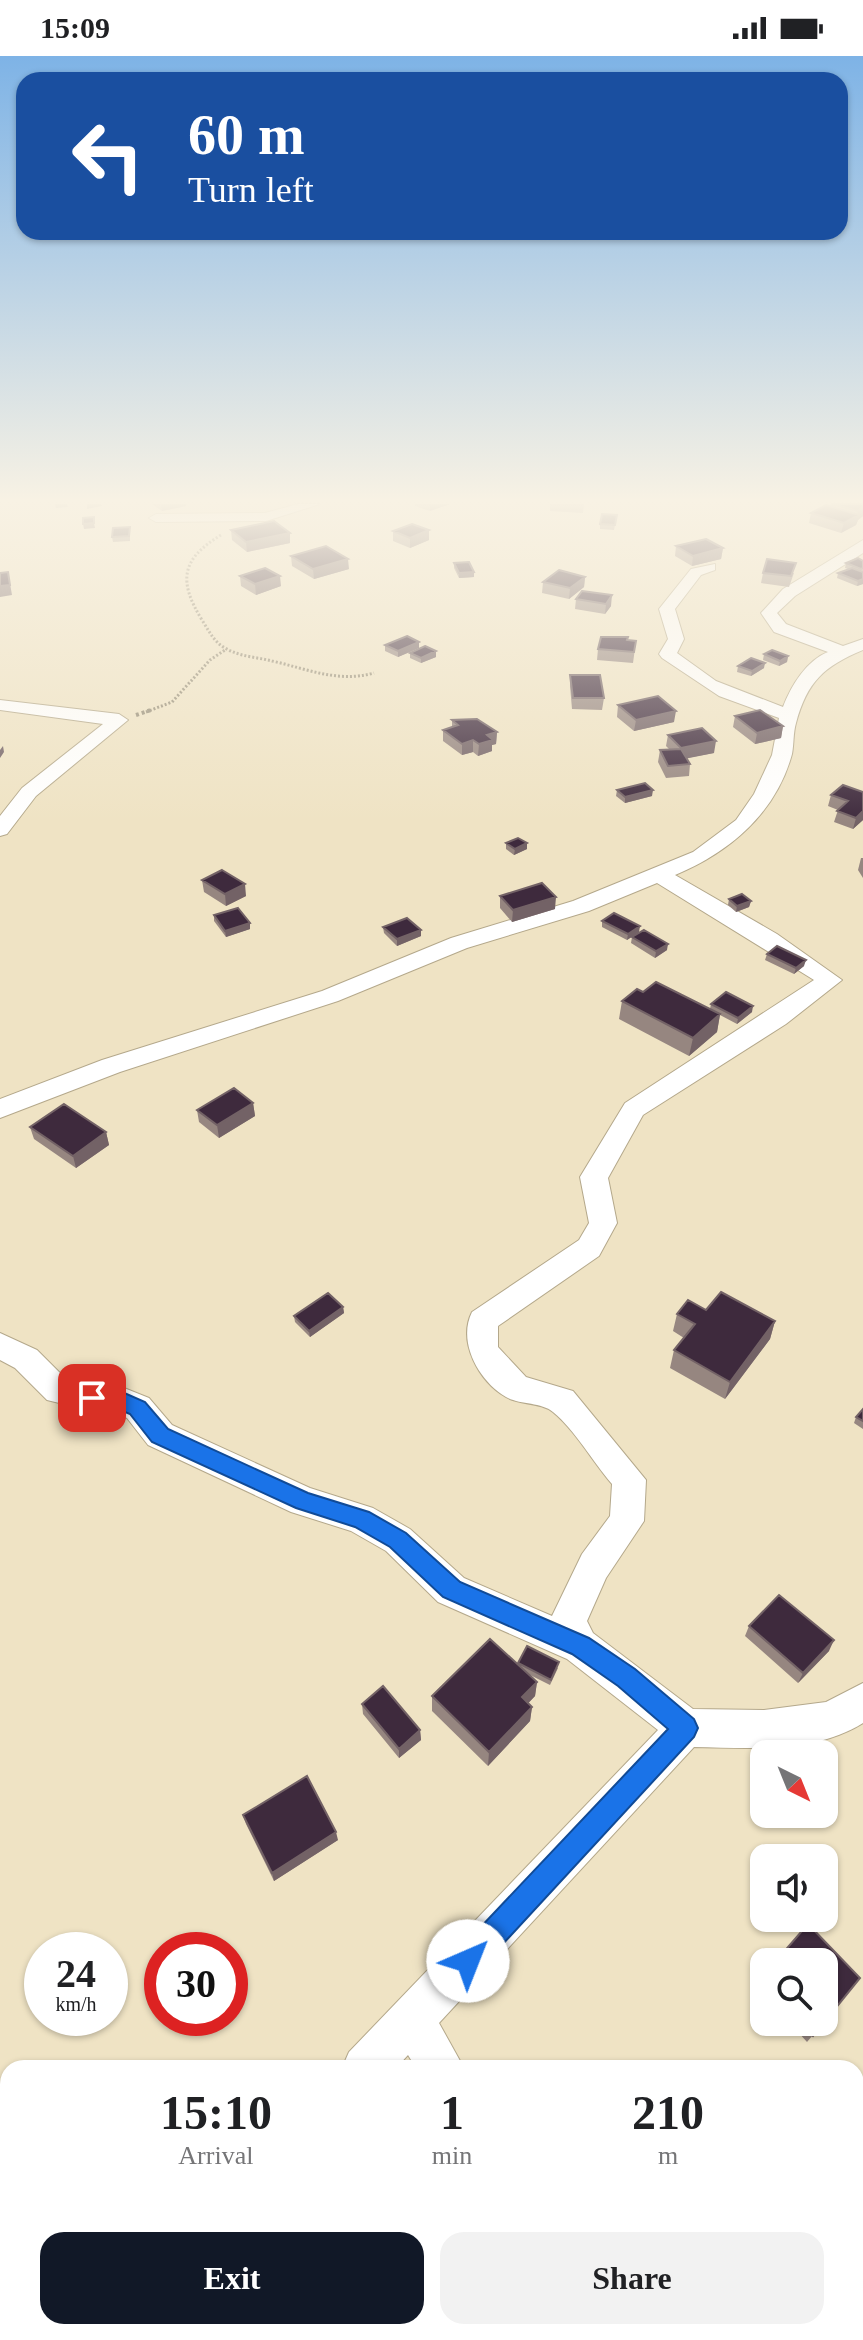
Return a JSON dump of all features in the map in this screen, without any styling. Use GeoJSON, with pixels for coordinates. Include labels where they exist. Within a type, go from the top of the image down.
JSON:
{"type":"FeatureCollection","features":[{"type":"Feature","properties":{"kind":"street"},"geometry":{"type":"LineString","coordinates":[[667,611],[676,639],[668,654],[692,677],[713,688],[790,715]]}},
{"type":"Feature","properties":{"kind":"street"},"geometry":{"type":"LineString","coordinates":[[771,611],[769,613],[780,628],[854,648]]}},
{"type":"Feature","properties":{"kind":"street"},"geometry":{"type":"LineString","coordinates":[[0,1109],[111,1066],[330,996],[459,943],[581,906],[701,857],[743,824],[764,794],[782,755],[790,715],[800,687],[826,659],[854,648]]}},
{"type":"Feature","properties":{"kind":"street"},"geometry":{"type":"LineString","coordinates":[[0,705],[119,720]]}},
{"type":"Feature","properties":{"kind":"street"},"geometry":{"type":"LineString","coordinates":[[0,830],[29,792],[119,720]]}},
{"type":"Feature","properties":{"kind":"street"},"geometry":{"type":"LineString","coordinates":[[580,1646],[568,1621],[594,1566],[627,1521],[629,1480],[562,1400],[516,1387],[483,1351],[483,1321],[589,1248],[603,1223],[594,1177],[613,1152],[621,1127],[634,1109],[777,1018],[830,980],[769,939],[658,874]]}},
{"type":"Feature","properties":{"kind":"street"},"geometry":{"type":"LineString","coordinates":[[0,1345],[26,1359],[58,1391],[92,1398],[113,1397],[138,1408],[160,1435],[303,1501],[361,1519],[398,1540],[451,1590],[580,1646],[626,1678],[686,1728],[764,1729],[831,1721],[863,1702]]}},
{"type":"Feature","properties":{"kind":"street"},"geometry":{"type":"LineString","coordinates":[[373,2060],[589,1835],[686,1728]]}},
{"type":"Feature","properties":{"kind":"street"},"geometry":{"type":"LineString","coordinates":[[412,2019],[436,2060]]}},
{"type":"Feature","properties":{"kind":"path"},"geometry":{"type":"LineString","coordinates":[[197,611],[216,642],[225,650],[326,677],[359,679],[374,673]]}},
{"type":"Feature","properties":{"kind":"path"},"geometry":{"type":"LineString","coordinates":[[119,720],[172,702],[225,650]]}},
{"type":"Feature","properties":{"kind":"building"},"geometry":{"type":"Polygon","coordinates":[[[407,636],[419,642],[398,651],[385,645],[407,636]]]}},
{"type":"Feature","properties":{"kind":"building"},"geometry":{"type":"Polygon","coordinates":[[[601,637],[628,637],[627,640],[636,641],[634,652],[598,649],[601,637]]]}},
{"type":"Feature","properties":{"kind":"building"},"geometry":{"type":"Polygon","coordinates":[[[425,646],[436,651],[421,658],[410,653],[425,646]]]}},
{"type":"Feature","properties":{"kind":"building"},"geometry":{"type":"Polygon","coordinates":[[[772,650],[788,656],[780,661],[764,654],[772,650]]]}},
{"type":"Feature","properties":{"kind":"building"},"geometry":{"type":"Polygon","coordinates":[[[751,658],[765,663],[752,671],[738,666],[751,658]]]}},
{"type":"Feature","properties":{"kind":"building"},"geometry":{"type":"Polygon","coordinates":[[[570,675],[600,675],[604,698],[573,698],[570,675]]]}},
{"type":"Feature","properties":{"kind":"building"},"geometry":{"type":"Polygon","coordinates":[[[658,696],[676,711],[636,720],[618,705],[658,696]]]}},
{"type":"Feature","properties":{"kind":"building"},"geometry":{"type":"Polygon","coordinates":[[[760,710],[783,726],[757,733],[735,716],[760,710]]]}},
{"type":"Feature","properties":{"kind":"building"},"geometry":{"type":"Polygon","coordinates":[[[477,719],[497,732],[487,735],[493,740],[479,744],[473,740],[462,744],[443,730],[458,725],[452,720],[477,719]]]}},
{"type":"Feature","properties":{"kind":"building"},"geometry":{"type":"Polygon","coordinates":[[[702,728],[716,741],[681,748],[668,735],[702,728]]]}},
{"type":"Feature","properties":{"kind":"building"},"geometry":{"type":"Polygon","coordinates":[[[681,749],[690,764],[668,766],[660,750],[681,749]]]}},
{"type":"Feature","properties":{"kind":"building"},"geometry":{"type":"Polygon","coordinates":[[[645,783],[653,790],[625,797],[617,790],[645,783]]]}},
{"type":"Feature","properties":{"kind":"building"},"geometry":{"type":"Polygon","coordinates":[[[843,785],[863,792],[863,811],[856,818],[837,811],[848,801],[831,795],[843,785]]]}},
{"type":"Feature","properties":{"kind":"building"},"geometry":{"type":"Polygon","coordinates":[[[518,838],[527,843],[515,849],[506,843],[518,838]]]}},
{"type":"Feature","properties":{"kind":"building"},"geometry":{"type":"Polygon","coordinates":[[[222,870],[245,884],[225,894],[202,880],[222,870]]]}},
{"type":"Feature","properties":{"kind":"building"},"geometry":{"type":"Polygon","coordinates":[[[542,883],[556,897],[513,910],[500,896],[542,883]]]}},
{"type":"Feature","properties":{"kind":"building"},"geometry":{"type":"Polygon","coordinates":[[[742,894],[751,901],[737,906],[729,899],[742,894]]]}},
{"type":"Feature","properties":{"kind":"building"},"geometry":{"type":"Polygon","coordinates":[[[238,908],[250,923],[225,931],[214,915],[238,908]]]}},
{"type":"Feature","properties":{"kind":"building"},"geometry":{"type":"Polygon","coordinates":[[[614,913],[640,926],[628,934],[602,921],[614,913]]]}},
{"type":"Feature","properties":{"kind":"building"},"geometry":{"type":"Polygon","coordinates":[[[407,918],[421,930],[397,939],[383,927],[407,918]]]}},
{"type":"Feature","properties":{"kind":"building"},"geometry":{"type":"Polygon","coordinates":[[[644,930],[668,944],[656,951],[632,937],[644,930]]]}},
{"type":"Feature","properties":{"kind":"building"},"geometry":{"type":"Polygon","coordinates":[[[777,946],[806,960],[796,968],[767,954],[777,946]]]}},
{"type":"Feature","properties":{"kind":"building"},"geometry":{"type":"Polygon","coordinates":[[[656,982],[720,1014],[693,1038],[622,1001],[637,989],[643,992],[656,982]]]}},
{"type":"Feature","properties":{"kind":"building"},"geometry":{"type":"Polygon","coordinates":[[[726,992],[753,1006],[738,1018],[711,1004],[726,992]]]}},
{"type":"Feature","properties":{"kind":"building"},"geometry":{"type":"Polygon","coordinates":[[[234,1088],[253,1103],[217,1125],[197,1110],[234,1088]]]}},
{"type":"Feature","properties":{"kind":"building"},"geometry":{"type":"Polygon","coordinates":[[[64,1104],[106,1132],[73,1156],[30,1127],[64,1104]]]}},
{"type":"Feature","properties":{"kind":"building"},"geometry":{"type":"Polygon","coordinates":[[[721,1292],[775,1321],[730,1382],[674,1350],[695,1324],[677,1314],[688,1300],[706,1310],[721,1292]]]}},
{"type":"Feature","properties":{"kind":"building"},"geometry":{"type":"Polygon","coordinates":[[[328,1293],[343,1307],[309,1331],[294,1316],[328,1293]]]}},
{"type":"Feature","properties":{"kind":"building"},"geometry":{"type":"Polygon","coordinates":[[[863,1409],[863,1421],[856,1417],[863,1409]]]}},
{"type":"Feature","properties":{"kind":"building"},"geometry":{"type":"Polygon","coordinates":[[[779,1595],[834,1640],[803,1673],[749,1626],[779,1595]]]}},
{"type":"Feature","properties":{"kind":"building"},"geometry":{"type":"Polygon","coordinates":[[[490,1639],[537,1682],[522,1697],[532,1707],[489,1752],[432,1696],[490,1639]]]}},
{"type":"Feature","properties":{"kind":"building"},"geometry":{"type":"Polygon","coordinates":[[[527,1646],[559,1662],[551,1680],[518,1663],[527,1646]]]}},
{"type":"Feature","properties":{"kind":"building"},"geometry":{"type":"Polygon","coordinates":[[[383,1686],[420,1730],[399,1749],[362,1704],[383,1686]]]}},
{"type":"Feature","properties":{"kind":"building"},"geometry":{"type":"Polygon","coordinates":[[[307,1776],[336,1832],[272,1873],[243,1815],[307,1776]]]}},
{"type":"Feature","properties":{"kind":"building"},"geometry":{"type":"Polygon","coordinates":[[[801,1932],[816,1932],[831,1948],[787,1948],[801,1932]]]}},
{"type":"Feature","properties":{"kind":"building"},"geometry":{"type":"Polygon","coordinates":[[[838,1955],[860,1978],[838,2005],[838,1955]]]}},
{"type":"Feature","properties":{"kind":"route"},"geometry":{"type":"LineString","coordinates":[[92,1398],[113,1397],[138,1408],[160,1435],[303,1501],[361,1519],[398,1540],[427,1564],[451,1590],[580,1646],[626,1678],[686,1728],[468,1961]]}}]}
